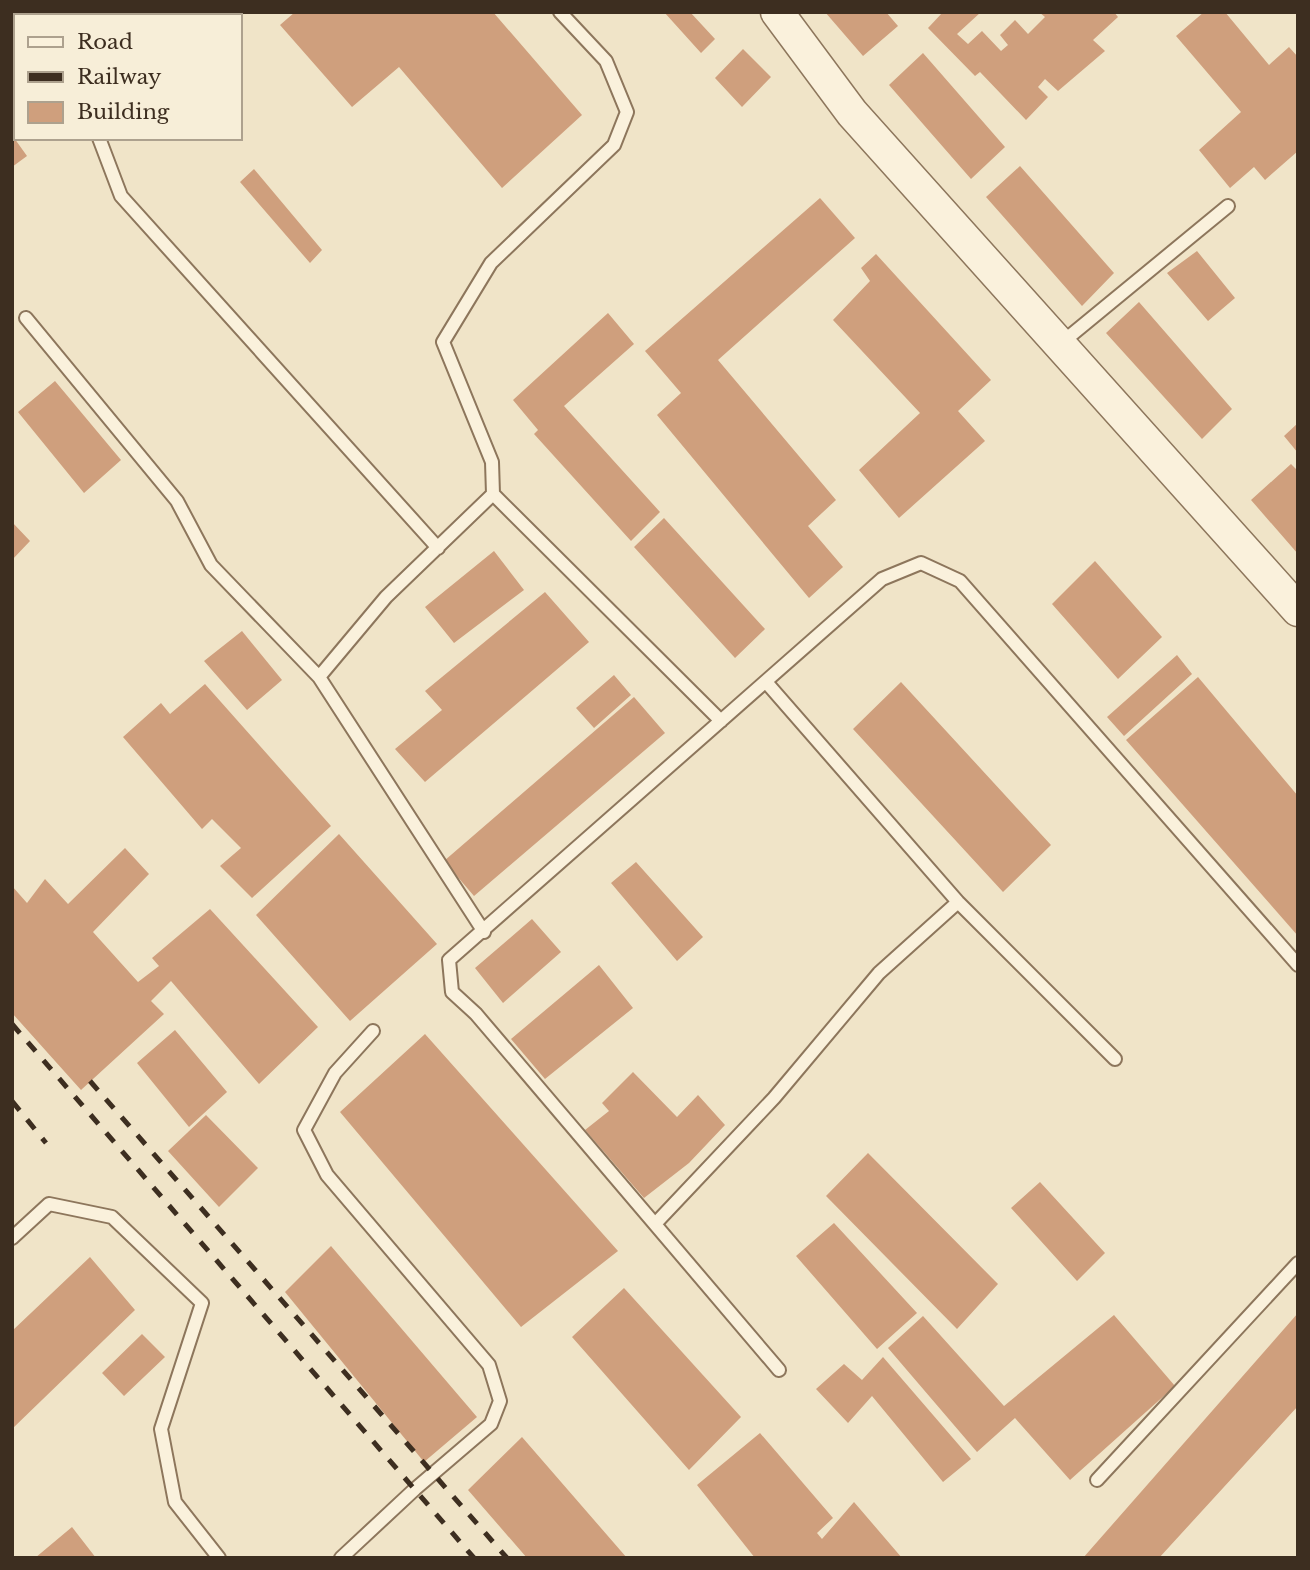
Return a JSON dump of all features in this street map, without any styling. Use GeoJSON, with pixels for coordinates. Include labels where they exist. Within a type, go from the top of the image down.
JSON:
{"type":"FeatureCollection","features":[{"type":"Feature","properties":{"kind":"street"},"geometry":{"type":"LineString","coordinates":[[777,12],[852,113],[1298,610]]}},
{"type":"Feature","properties":{"kind":"lane"},"geometry":{"type":"LineString","coordinates":[[560,12],[606,61],[627,113],[614,145],[491,263],[443,342],[492,462],[493,494],[721,721]]}},
{"type":"Feature","properties":{"kind":"lane"},"geometry":{"type":"LineString","coordinates":[[100,140],[121,196],[438,548]]}},
{"type":"Feature","properties":{"kind":"lane"},"geometry":{"type":"LineString","coordinates":[[1059,345],[1228,206]]}},
{"type":"Feature","properties":{"kind":"lane"},"geometry":{"type":"LineString","coordinates":[[26,318],[177,501],[211,565],[319,677],[484,932]]}},
{"type":"Feature","properties":{"kind":"lane"},"geometry":{"type":"LineString","coordinates":[[319,677],[386,597],[493,494]]}},
{"type":"Feature","properties":{"kind":"lane"},"geometry":{"type":"LineString","coordinates":[[779,1370],[476,1014],[452,992],[449,960],[882,579],[921,563],[960,581],[1298,965]]}},
{"type":"Feature","properties":{"kind":"lane"},"geometry":{"type":"LineString","coordinates":[[765,682],[958,902],[1115,1059]]}},
{"type":"Feature","properties":{"kind":"lane"},"geometry":{"type":"LineString","coordinates":[[655,1224],[774,1098],[879,973],[958,902]]}},
{"type":"Feature","properties":{"kind":"lane"},"geometry":{"type":"LineString","coordinates":[[341,1558],[415,1489],[491,1424],[500,1401],[489,1365],[327,1175],[304,1130],[335,1073],[373,1031]]}},
{"type":"Feature","properties":{"kind":"lane"},"geometry":{"type":"LineString","coordinates":[[12,1238],[49,1204],[112,1217],[202,1303],[161,1429],[174,1502],[219,1558]]}},
{"type":"Feature","properties":{"kind":"lane"},"geometry":{"type":"LineString","coordinates":[[1097,1480],[1298,1263]]}},
{"type":"Feature","properties":{"kind":"building"},"geometry":{"type":"Polygon","coordinates":[[[12,12],[21,12],[22,14],[14,14],[12,84],[12,12]]]}},
{"type":"Feature","properties":{"kind":"building"},"geometry":{"type":"Polygon","coordinates":[[[295,12],[493,12],[582,115],[502,188],[399,67],[352,107],[280,25],[295,12]]]}},
{"type":"Feature","properties":{"kind":"building"},"geometry":{"type":"Polygon","coordinates":[[[664,12],[690,12],[715,39],[701,53],[664,12]]]}},
{"type":"Feature","properties":{"kind":"building"},"geometry":{"type":"Polygon","coordinates":[[[825,12],[886,12],[898,26],[863,56],[825,12]]]}},
{"type":"Feature","properties":{"kind":"building"},"geometry":{"type":"Polygon","coordinates":[[[943,12],[981,12],[957,34],[968,44],[982,31],[1001,51],[1008,45],[1000,35],[1015,20],[1028,34],[1045,17],[1039,12],[1114,12],[1118,17],[1093,40],[1105,51],[1058,91],[1045,79],[1038,87],[1048,97],[1026,120],[980,72],[975,76],[928,28],[943,12]]]}},
{"type":"Feature","properties":{"kind":"building"},"geometry":{"type":"Polygon","coordinates":[[[1204,12],[1225,12],[1269,65],[1289,47],[1298,57],[1298,151],[1265,180],[1254,167],[1230,188],[1199,150],[1241,112],[1176,36],[1204,12]]]}},
{"type":"Feature","properties":{"kind":"building"},"geometry":{"type":"Polygon","coordinates":[[[743,49],[771,77],[742,107],[715,78],[743,49]]]}},
{"type":"Feature","properties":{"kind":"building"},"geometry":{"type":"Polygon","coordinates":[[[923,53],[1005,147],[971,179],[889,85],[923,53]]]}},
{"type":"Feature","properties":{"kind":"building"},"geometry":{"type":"Polygon","coordinates":[[[12,135],[27,156],[12,167],[12,135]]]}},
{"type":"Feature","properties":{"kind":"building"},"geometry":{"type":"Polygon","coordinates":[[[1020,166],[1114,273],[1082,306],[986,197],[1020,166]]]}},
{"type":"Feature","properties":{"kind":"building"},"geometry":{"type":"Polygon","coordinates":[[[254,169],[322,250],[310,263],[240,182],[254,169]]]}},
{"type":"Feature","properties":{"kind":"building"},"geometry":{"type":"Polygon","coordinates":[[[820,198],[855,238],[718,360],[836,500],[808,526],[843,567],[809,598],[657,415],[681,393],[645,351],[820,198]]]}},
{"type":"Feature","properties":{"kind":"building"},"geometry":{"type":"Polygon","coordinates":[[[1197,251],[1235,298],[1208,321],[1167,273],[1197,251]]]}},
{"type":"Feature","properties":{"kind":"building"},"geometry":{"type":"Polygon","coordinates":[[[876,254],[991,380],[958,411],[985,441],[899,518],[859,470],[920,413],[833,320],[870,281],[861,268],[876,254]]]}},
{"type":"Feature","properties":{"kind":"building"},"geometry":{"type":"Polygon","coordinates":[[[1139,302],[1232,409],[1202,439],[1106,333],[1139,302]]]}},
{"type":"Feature","properties":{"kind":"building"},"geometry":{"type":"Polygon","coordinates":[[[608,313],[634,344],[564,406],[660,512],[631,541],[534,434],[538,430],[513,400],[608,313]]]}},
{"type":"Feature","properties":{"kind":"building"},"geometry":{"type":"Polygon","coordinates":[[[55,381],[121,460],[84,493],[18,412],[55,381]]]}},
{"type":"Feature","properties":{"kind":"building"},"geometry":{"type":"Polygon","coordinates":[[[1298,423],[1298,453],[1284,436],[1298,423]]]}},
{"type":"Feature","properties":{"kind":"building"},"geometry":{"type":"Polygon","coordinates":[[[1291,464],[1298,471],[1298,554],[1251,500],[1291,464]]]}},
{"type":"Feature","properties":{"kind":"building"},"geometry":{"type":"Polygon","coordinates":[[[664,518],[765,629],[735,658],[634,547],[664,518]]]}},
{"type":"Feature","properties":{"kind":"building"},"geometry":{"type":"Polygon","coordinates":[[[12,522],[30,541],[12,560],[12,522]]]}},
{"type":"Feature","properties":{"kind":"building"},"geometry":{"type":"Polygon","coordinates":[[[494,551],[524,590],[454,643],[425,607],[494,551]]]}},
{"type":"Feature","properties":{"kind":"building"},"geometry":{"type":"Polygon","coordinates":[[[1095,561],[1162,637],[1118,679],[1052,604],[1095,561]]]}},
{"type":"Feature","properties":{"kind":"building"},"geometry":{"type":"Polygon","coordinates":[[[545,592],[589,642],[425,782],[395,749],[442,710],[425,691],[545,592]]]}},
{"type":"Feature","properties":{"kind":"building"},"geometry":{"type":"Polygon","coordinates":[[[242,631],[282,680],[247,710],[204,661],[242,631]]]}},
{"type":"Feature","properties":{"kind":"building"},"geometry":{"type":"Polygon","coordinates":[[[1177,655],[1192,674],[1124,736],[1107,717],[1177,655]]]}},
{"type":"Feature","properties":{"kind":"building"},"geometry":{"type":"Polygon","coordinates":[[[614,675],[631,695],[594,728],[576,708],[614,675]]]}},
{"type":"Feature","properties":{"kind":"building"},"geometry":{"type":"Polygon","coordinates":[[[1198,677],[1298,796],[1298,936],[1126,740],[1198,677]]]}},
{"type":"Feature","properties":{"kind":"building"},"geometry":{"type":"Polygon","coordinates":[[[901,682],[1051,845],[1003,892],[853,729],[901,682]]]}},
{"type":"Feature","properties":{"kind":"building"},"geometry":{"type":"Polygon","coordinates":[[[205,684],[331,826],[252,898],[220,866],[241,848],[212,819],[202,829],[123,737],[161,703],[170,714],[205,684]]]}},
{"type":"Feature","properties":{"kind":"building"},"geometry":{"type":"Polygon","coordinates":[[[634,697],[665,733],[474,896],[444,861],[634,697]]]}},
{"type":"Feature","properties":{"kind":"building"},"geometry":{"type":"Polygon","coordinates":[[[339,834],[437,944],[350,1021],[256,915],[339,834]]]}},
{"type":"Feature","properties":{"kind":"building"},"geometry":{"type":"Polygon","coordinates":[[[125,848],[149,874],[93,932],[138,982],[159,966],[152,958],[210,909],[318,1027],[259,1084],[171,981],[151,1001],[164,1014],[81,1090],[12,1013],[12,886],[27,903],[45,879],[68,904],[125,848]]]}},
{"type":"Feature","properties":{"kind":"building"},"geometry":{"type":"Polygon","coordinates":[[[636,862],[703,937],[677,961],[611,883],[636,862]]]}},
{"type":"Feature","properties":{"kind":"building"},"geometry":{"type":"Polygon","coordinates":[[[532,919],[561,952],[503,1003],[475,968],[532,919]]]}},
{"type":"Feature","properties":{"kind":"building"},"geometry":{"type":"Polygon","coordinates":[[[599,965],[633,1008],[545,1079],[511,1039],[599,965]]]}},
{"type":"Feature","properties":{"kind":"building"},"geometry":{"type":"Polygon","coordinates":[[[175,1030],[227,1092],[189,1127],[137,1063],[175,1030]]]}},
{"type":"Feature","properties":{"kind":"building"},"geometry":{"type":"Polygon","coordinates":[[[425,1034],[618,1251],[521,1327],[340,1112],[425,1034]]]}},
{"type":"Feature","properties":{"kind":"building"},"geometry":{"type":"Polygon","coordinates":[[[633,1072],[677,1117],[698,1095],[725,1125],[689,1163],[644,1198],[585,1130],[609,1111],[602,1103],[633,1072]]]}},
{"type":"Feature","properties":{"kind":"building"},"geometry":{"type":"Polygon","coordinates":[[[206,1115],[258,1168],[219,1207],[168,1151],[206,1115]]]}},
{"type":"Feature","properties":{"kind":"building"},"geometry":{"type":"Polygon","coordinates":[[[868,1153],[998,1284],[957,1329],[826,1196],[868,1153]]]}},
{"type":"Feature","properties":{"kind":"building"},"geometry":{"type":"Polygon","coordinates":[[[1040,1182],[1105,1253],[1077,1281],[1011,1208],[1040,1182]]]}},
{"type":"Feature","properties":{"kind":"building"},"geometry":{"type":"Polygon","coordinates":[[[834,1223],[917,1313],[877,1349],[796,1256],[834,1223]]]}},
{"type":"Feature","properties":{"kind":"building"},"geometry":{"type":"Polygon","coordinates":[[[331,1246],[477,1417],[424,1462],[285,1292],[331,1246]]]}},
{"type":"Feature","properties":{"kind":"building"},"geometry":{"type":"Polygon","coordinates":[[[90,1257],[135,1310],[12,1429],[12,1331],[90,1257]]]}},
{"type":"Feature","properties":{"kind":"building"},"geometry":{"type":"Polygon","coordinates":[[[624,1288],[741,1417],[689,1470],[572,1337],[624,1288]]]}},
{"type":"Feature","properties":{"kind":"building"},"geometry":{"type":"Polygon","coordinates":[[[1298,1313],[1298,1406],[1159,1558],[1083,1558],[1298,1313]]]}},
{"type":"Feature","properties":{"kind":"building"},"geometry":{"type":"Polygon","coordinates":[[[1114,1315],[1175,1386],[1070,1480],[1015,1418],[977,1452],[888,1348],[923,1316],[1004,1406],[1114,1315]]]}},
{"type":"Feature","properties":{"kind":"building"},"geometry":{"type":"Polygon","coordinates":[[[142,1334],[165,1357],[124,1396],[102,1373],[142,1334]]]}},
{"type":"Feature","properties":{"kind":"building"},"geometry":{"type":"Polygon","coordinates":[[[883,1357],[971,1459],[943,1482],[872,1396],[848,1423],[816,1389],[844,1364],[862,1380],[883,1357]]]}},
{"type":"Feature","properties":{"kind":"building"},"geometry":{"type":"Polygon","coordinates":[[[760,1433],[833,1518],[817,1533],[822,1539],[854,1502],[902,1558],[755,1558],[697,1485],[760,1433]]]}},
{"type":"Feature","properties":{"kind":"building"},"geometry":{"type":"Polygon","coordinates":[[[522,1437],[627,1558],[527,1558],[468,1490],[522,1437]]]}},
{"type":"Feature","properties":{"kind":"building"},"geometry":{"type":"Polygon","coordinates":[[[72,1527],[96,1558],[35,1558],[72,1527]]]}},
{"type":"Feature","properties":{"kind":"railway"},"geometry":{"type":"LineString","coordinates":[[12,1024],[474,1558]]}},
{"type":"Feature","properties":{"kind":"railway"},"geometry":{"type":"LineString","coordinates":[[90,1081],[507,1558]]}},
{"type":"Feature","properties":{"kind":"railway"},"geometry":{"type":"LineString","coordinates":[[12,1101],[46,1143]]}}]}
